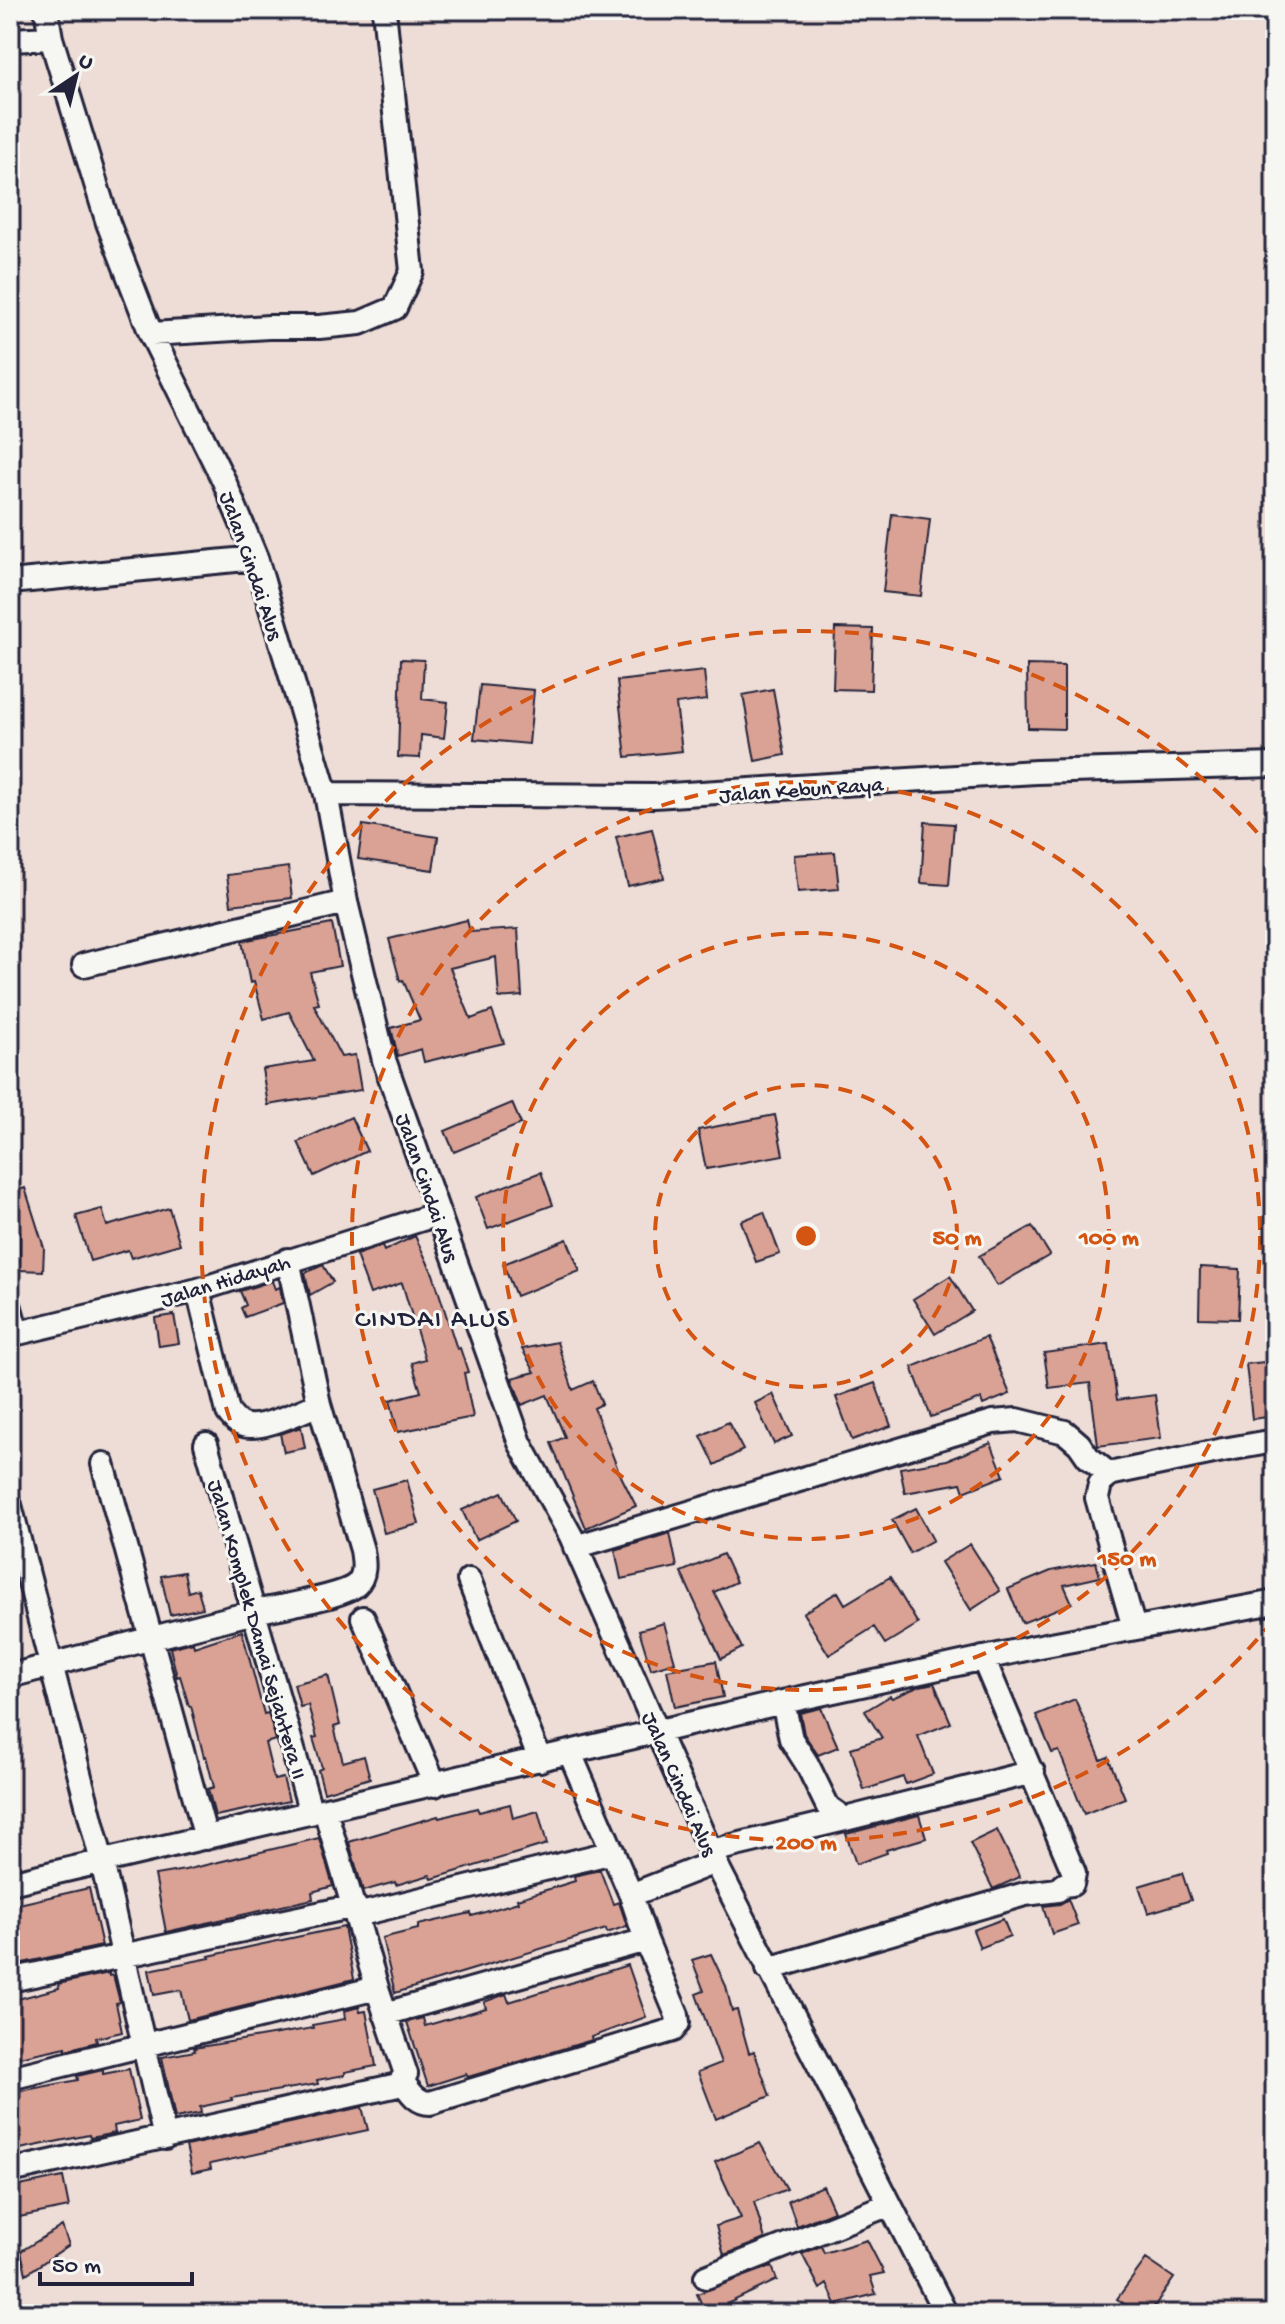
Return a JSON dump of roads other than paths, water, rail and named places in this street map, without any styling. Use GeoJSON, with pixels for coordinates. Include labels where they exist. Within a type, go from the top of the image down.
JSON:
{"type":"FeatureCollection","features":[{"type":"Feature","properties":{"kind":"street","name":"Jalan Cindai Alus"},"geometry":{"type":"LineString","coordinates":[[46,10],[51,38],[108,223],[151,334],[224,481],[256,558],[326,794],[346,902],[384,1060],[520,1443],[571,1536],[713,1856],[768,1969],[946,2314]]}},
{"type":"Feature","properties":{"kind":"street"},"geometry":{"type":"LineString","coordinates":[[151,334],[360,323],[395,308],[412,271],[384,10]]}},
{"type":"Feature","properties":{"kind":"street"},"geometry":{"type":"LineString","coordinates":[[10,40],[51,38]]}},
{"type":"Feature","properties":{"kind":"street"},"geometry":{"type":"LineString","coordinates":[[10,582],[256,558]]}},
{"type":"Feature","properties":{"kind":"street","name":"Jalan Kebun Raya"},"geometry":{"type":"LineString","coordinates":[[326,794],[654,796],[1036,772],[1275,765]]}},
{"type":"Feature","properties":{"kind":"street"},"geometry":{"type":"LineString","coordinates":[[84,965],[346,902]]}},
{"type":"Feature","properties":{"kind":"street","name":"Jalan Hidayah"},"geometry":{"type":"LineString","coordinates":[[13,1334],[198,1290],[438,1214]]}},
{"type":"Feature","properties":{"kind":"street"},"geometry":{"type":"LineString","coordinates":[[10,1676],[358,1584],[364,1564],[362,1550],[319,1404],[288,1260]]}},
{"type":"Feature","properties":{"kind":"street"},"geometry":{"type":"LineString","coordinates":[[198,1290],[228,1412],[233,1419],[240,1425],[261,1425],[319,1404]]}},
{"type":"Feature","properties":{"kind":"street"},"geometry":{"type":"LineString","coordinates":[[10,1308],[13,1334]]}},
{"type":"Feature","properties":{"kind":"street"},"geometry":{"type":"LineString","coordinates":[[575,1547],[993,1422],[1017,1420],[1065,1432],[1109,1474]]}},
{"type":"Feature","properties":{"kind":"street"},"geometry":{"type":"LineString","coordinates":[[1134,1628],[1097,1498],[1100,1484],[1109,1474],[1275,1441]]}},
{"type":"Feature","properties":{"kind":"street","name":"Jalan Komplek Damai Sejahtera II"},"geometry":{"type":"LineString","coordinates":[[206,1444],[254,1612],[318,1812],[356,1911],[377,1988],[406,2074],[402,2081]]}},
{"type":"Feature","properties":{"kind":"street"},"geometry":{"type":"LineString","coordinates":[[103,1464],[206,1838]]}},
{"type":"Feature","properties":{"kind":"street"},"geometry":{"type":"LineString","coordinates":[[10,1505],[102,1862],[165,2138]]}},
{"type":"Feature","properties":{"kind":"street"},"geometry":{"type":"LineString","coordinates":[[469,1580],[540,1760]]}},
{"type":"Feature","properties":{"kind":"street"},"geometry":{"type":"LineString","coordinates":[[10,1883],[783,1702],[983,1658],[1275,1602]]}},
{"type":"Feature","properties":{"kind":"street"},"geometry":{"type":"LineString","coordinates":[[363,1618],[435,1785]]}},
{"type":"Feature","properties":{"kind":"street"},"geometry":{"type":"LineString","coordinates":[[768,1969],[1025,1894],[1058,1890],[1063,1885],[1072,1884],[1074,1873],[983,1658]]}},
{"type":"Feature","properties":{"kind":"street"},"geometry":{"type":"LineString","coordinates":[[783,1702],[791,1739],[828,1807],[845,1819]]}},
{"type":"Feature","properties":{"kind":"street"},"geometry":{"type":"LineString","coordinates":[[10,2171],[398,2085],[402,2081],[417,2100],[430,2103],[673,2030],[678,2023],[677,2015],[631,1895],[570,1753]]}},
{"type":"Feature","properties":{"kind":"street"},"geometry":{"type":"LineString","coordinates":[[631,1895],[713,1856],[1033,1772]]}},
{"type":"Feature","properties":{"kind":"street"},"geometry":{"type":"LineString","coordinates":[[10,1980],[356,1911],[613,1852]]}},
{"type":"Feature","properties":{"kind":"street"},"geometry":{"type":"LineString","coordinates":[[385,2014],[646,1940]]}},
{"type":"Feature","properties":{"kind":"street"},"geometry":{"type":"LineString","coordinates":[[10,2078],[377,1988]]}},
{"type":"Feature","properties":{"kind":"street"},"geometry":{"type":"LineString","coordinates":[[706,2277],[890,2204]]}},
{"type":"Feature","properties":{"kind":"district","name":"CINDAI ALUS"},"geometry":{"type":"Point","coordinates":[433,1317]}}]}
